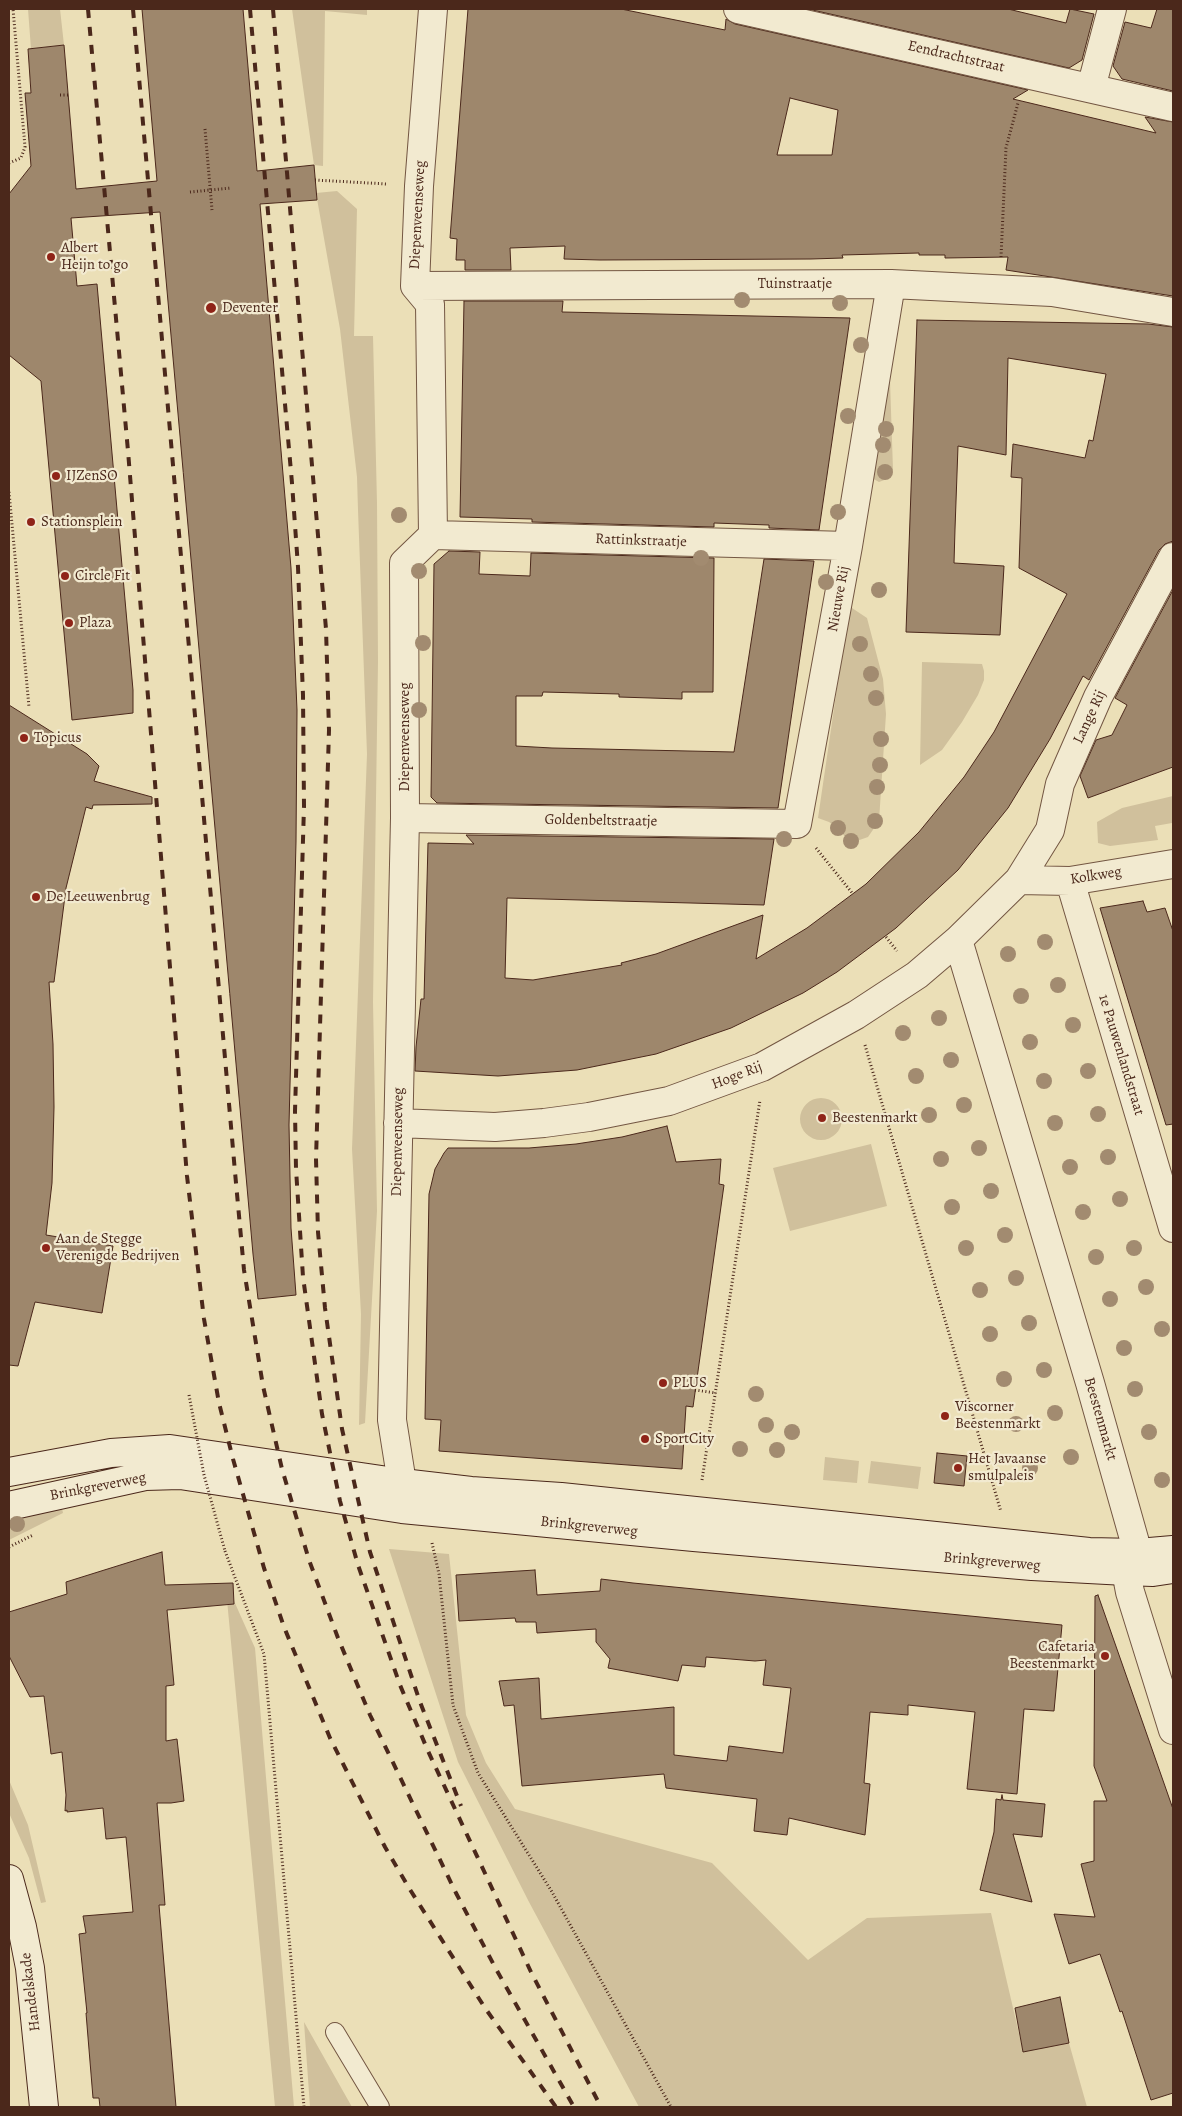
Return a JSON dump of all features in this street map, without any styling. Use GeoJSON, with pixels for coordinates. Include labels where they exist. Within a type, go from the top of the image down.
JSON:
{"type":"FeatureCollection","features":[{"type":"Feature","properties":{"kind":"street","name":"Diepenveenseweg"},"geometry":{"type":"LineString","coordinates":[[401,1475],[392,1420],[405,818],[404,563],[433,535],[430,304],[415,286],[419,186],[433,9]]}},
{"type":"Feature","properties":{"kind":"street","name":"Eendrachtstraat"},"geometry":{"type":"LineString","coordinates":[[738,9],[1173,107]]}},
{"type":"Feature","properties":{"kind":"street"},"geometry":{"type":"LineString","coordinates":[[1091,88],[1112,9]]}},
{"type":"Feature","properties":{"kind":"street","name":"Tuinstraatje"},"geometry":{"type":"LineString","coordinates":[[415,286],[891,284],[1052,292],[1173,312]]}},
{"type":"Feature","properties":{"kind":"street","name":"Nieuwe Rij"},"geometry":{"type":"LineString","coordinates":[[797,824],[848,546],[891,284]]}},
{"type":"Feature","properties":{"kind":"street","name":"Rattinkstraatje"},"geometry":{"type":"LineString","coordinates":[[433,535],[848,546]]}},
{"type":"Feature","properties":{"kind":"street","name":"Lange Rij"},"geometry":{"type":"LineString","coordinates":[[1019,880],[1050,830],[1060,784],[1098,697],[1173,558]]}},
{"type":"Feature","properties":{"kind":"street","name":"Goldenbeltstraatje"},"geometry":{"type":"LineString","coordinates":[[405,818],[797,824]]}},
{"type":"Feature","properties":{"kind":"street","name":"Kolkweg"},"geometry":{"type":"LineString","coordinates":[[1019,880],[1070,881],[1173,864]]}},
{"type":"Feature","properties":{"kind":"street","name":"Hoge Rij"},"geometry":{"type":"LineString","coordinates":[[398,1123],[495,1127],[589,1117],[669,1101],[762,1067],[856,1015],[917,975],[958,940],[1019,880]]}},
{"type":"Feature","properties":{"kind":"street","name":"1e Pauwenlandstraat"},"geometry":{"type":"LineString","coordinates":[[1070,881],[1173,1228]]}},
{"type":"Feature","properties":{"kind":"street","name":"Beestenmarkt"},"geometry":{"type":"LineString","coordinates":[[958,940],[1087,1373],[1132,1562],[1130,1592],[1173,1730]]}},
{"type":"Feature","properties":{"kind":"street","name":"Brinkgreverweg"},"geometry":{"type":"LineString","coordinates":[[9,1472],[111,1452],[170,1449],[401,1475],[471,1491],[561,1497],[1089,1552],[1132,1562],[1153,1572],[1173,1569]]}},
{"type":"Feature","properties":{"kind":"street","name":"Brinkgreverweg"},"geometry":{"type":"LineString","coordinates":[[9,1506],[146,1476],[180,1475],[402,1509],[694,1538],[1032,1566],[1132,1562],[1173,1550]]}},
{"type":"Feature","properties":{"kind":"street","name":"Handelskade"},"geometry":{"type":"LineString","coordinates":[[9,1879],[22,1927],[30,1968],[44,2107]]}},
{"type":"Feature","properties":{"kind":"lane"},"geometry":{"type":"LineString","coordinates":[[335,2032],[380,2107]]}},
{"type":"Feature","properties":{"kind":"path"},"geometry":{"type":"LineString","coordinates":[[9,163],[21,158],[25,147],[13,9]]}},
{"type":"Feature","properties":{"kind":"path"},"geometry":{"type":"LineString","coordinates":[[999,289],[1006,148],[1026,73]]}},
{"type":"Feature","properties":{"kind":"path"},"geometry":{"type":"LineString","coordinates":[[60,95],[68,95]]}},
{"type":"Feature","properties":{"kind":"path"},"geometry":{"type":"LineString","coordinates":[[205,129],[212,210]]}},
{"type":"Feature","properties":{"kind":"path"},"geometry":{"type":"LineString","coordinates":[[316,180],[419,186]]}},
{"type":"Feature","properties":{"kind":"path"},"geometry":{"type":"LineString","coordinates":[[190,192],[231,188]]}},
{"type":"Feature","properties":{"kind":"path"},"geometry":{"type":"LineString","coordinates":[[9,492],[30,707]]}},
{"type":"Feature","properties":{"kind":"path"},"geometry":{"type":"LineString","coordinates":[[797,824],[853,894]]}},
{"type":"Feature","properties":{"kind":"path"},"geometry":{"type":"LineString","coordinates":[[856,1015],[1003,1521]]}},
{"type":"Feature","properties":{"kind":"path"},"geometry":{"type":"LineString","coordinates":[[698,1512],[699,1493],[704,1471],[762,1090],[762,1067]]}},
{"type":"Feature","properties":{"kind":"path"},"geometry":{"type":"LineString","coordinates":[[695,1390],[716,1393]]}},
{"type":"Feature","properties":{"kind":"path"},"geometry":{"type":"LineString","coordinates":[[189,1395],[202,1466],[225,1551],[264,1654],[304,2107]]}},
{"type":"Feature","properties":{"kind":"path"},"geometry":{"type":"LineString","coordinates":[[439,1574],[453,1705],[478,1773],[552,1892],[671,2107]]}},
{"type":"Feature","properties":{"kind":"shaded area"},"geometry":{"type":"Polygon","coordinates":[[[28,9],[60,9],[64,45],[31,49],[28,9]]]}},
{"type":"Feature","properties":{"kind":"shaded area"},"geometry":{"type":"Polygon","coordinates":[[[292,9],[367,9],[367,15],[325,11],[323,166],[314,165],[292,9]]]}},
{"type":"Feature","properties":{"kind":"shaded area"},"geometry":{"type":"Polygon","coordinates":[[[337,191],[357,209],[354,336],[373,336],[377,503],[378,662],[373,1002],[377,1211],[365,1423],[359,1425],[361,1314],[352,1149],[367,754],[357,477],[340,329],[316,193],[337,191]]]}},
{"type":"Feature","properties":{"kind":"shaded area"},"geometry":{"type":"Polygon","coordinates":[[[885,381],[890,381],[893,470],[887,479],[879,482],[868,476],[885,381]]]}},
{"type":"Feature","properties":{"kind":"shaded area"},"geometry":{"type":"Polygon","coordinates":[[[849,606],[867,618],[883,679],[886,714],[879,821],[868,837],[851,843],[829,822],[818,818],[849,606]]]}},
{"type":"Feature","properties":{"kind":"shaded area"},"geometry":{"type":"Polygon","coordinates":[[[922,662],[982,664],[984,680],[978,695],[962,722],[942,750],[920,765],[922,662]]]}},
{"type":"Feature","properties":{"kind":"shaded area"},"geometry":{"type":"Polygon","coordinates":[[[1173,796],[1173,827],[1172,823],[1155,826],[1158,840],[1110,846],[1098,843],[1097,822],[1122,808],[1173,796]]]}},
{"type":"Feature","properties":{"kind":"shaded area"},"geometry":{"type":"Polygon","coordinates":[[[817,1098],[825,1098],[836,1104],[842,1119],[836,1134],[825,1140],[817,1140],[806,1134],[800,1123],[800,1115],[806,1104],[817,1098]]]}},
{"type":"Feature","properties":{"kind":"shaded area"},"geometry":{"type":"Polygon","coordinates":[[[871,1144],[887,1206],[790,1231],[773,1168],[871,1144]]]}},
{"type":"Feature","properties":{"kind":"shaded area"},"geometry":{"type":"Polygon","coordinates":[[[825,1457],[859,1461],[857,1483],[823,1480],[825,1457]]]}},
{"type":"Feature","properties":{"kind":"shaded area"},"geometry":{"type":"Polygon","coordinates":[[[871,1461],[921,1467],[918,1489],[868,1483],[871,1461]]]}},
{"type":"Feature","properties":{"kind":"shaded area"},"geometry":{"type":"Polygon","coordinates":[[[61,1504],[63,1513],[9,1540],[9,1515],[61,1504]]]}},
{"type":"Feature","properties":{"kind":"shaded area"},"geometry":{"type":"Polygon","coordinates":[[[389,1549],[449,1554],[466,1715],[486,1763],[515,1809],[712,1863],[808,1960],[867,1918],[991,1913],[1023,2051],[1069,2043],[1087,2107],[639,2107],[529,1902],[458,1762],[389,1549]]]}},
{"type":"Feature","properties":{"kind":"shaded area"},"geometry":{"type":"Polygon","coordinates":[[[230,1592],[255,1648],[294,2107],[275,2107],[227,1600],[230,1592]]]}},
{"type":"Feature","properties":{"kind":"shaded area"},"geometry":{"type":"Polygon","coordinates":[[[9,1780],[28,1825],[46,1902],[41,1903],[29,1858],[9,1813],[9,1780]]]}},
{"type":"Feature","properties":{"kind":"shaded area"},"geometry":{"type":"Polygon","coordinates":[[[304,2022],[352,2107],[310,2107],[304,2022]]]}},
{"type":"Feature","properties":{"kind":"building"},"geometry":{"type":"Polygon","coordinates":[[[142,9],[243,9],[257,171],[314,165],[317,200],[260,204],[291,568],[297,710],[296,842],[289,1125],[291,1228],[296,1295],[258,1299],[160,212],[71,218],[77,286],[97,284],[133,690],[133,713],[72,720],[41,381],[9,355],[9,194],[31,166],[25,93],[31,93],[28,49],[64,45],[76,189],[157,181],[142,9]]]}},
{"type":"Feature","properties":{"kind":"building"},"geometry":{"type":"Polygon","coordinates":[[[468,9],[621,9],[725,30],[726,19],[735,24],[1028,90],[1013,99],[1156,133],[1145,117],[1173,122],[1173,296],[1006,270],[1008,257],[945,258],[945,255],[919,255],[919,253],[842,255],[843,258],[811,259],[600,260],[564,259],[565,246],[510,248],[511,270],[465,270],[465,260],[456,260],[457,239],[450,238],[468,9]],[[790,98],[777,155],[832,155],[838,110],[790,98]]]}},
{"type":"Feature","properties":{"kind":"building"},"geometry":{"type":"Polygon","coordinates":[[[808,9],[1008,9],[1066,23],[1070,9],[1094,14],[1082,60],[1069,68],[808,9]]]}},
{"type":"Feature","properties":{"kind":"building"},"geometry":{"type":"Polygon","coordinates":[[[1157,9],[1173,9],[1173,91],[1122,79],[1113,66],[1125,22],[1151,28],[1157,9]]]}},
{"type":"Feature","properties":{"kind":"building"},"geometry":{"type":"Polygon","coordinates":[[[464,301],[563,301],[562,312],[850,318],[819,530],[769,528],[769,525],[714,523],[714,527],[532,522],[532,519],[460,517],[464,301]]]}},
{"type":"Feature","properties":{"kind":"building"},"geometry":{"type":"Polygon","coordinates":[[[917,320],[1148,324],[1173,327],[1173,541],[1165,544],[1159,550],[1089,680],[1083,676],[1050,739],[1008,808],[958,870],[896,928],[837,972],[803,993],[731,1028],[656,1054],[577,1070],[498,1076],[415,1071],[421,999],[424,999],[428,843],[474,844],[466,835],[774,839],[764,905],[507,898],[505,978],[533,980],[622,965],[621,963],[656,954],[763,915],[756,959],[807,928],[866,884],[919,832],[964,777],[994,732],[1067,594],[1019,568],[1022,478],[1011,477],[1013,444],[1085,458],[1089,440],[1093,441],[1106,374],[1008,358],[1006,455],[958,446],[954,563],[1004,566],[1000,635],[906,632],[917,320]]]}},
{"type":"Feature","properties":{"kind":"building"},"geometry":{"type":"Polygon","coordinates":[[[449,551],[480,552],[479,574],[530,576],[531,553],[714,558],[713,692],[682,692],[682,699],[619,697],[619,694],[543,692],[542,696],[516,696],[516,746],[552,748],[734,752],[764,559],[814,561],[778,808],[437,803],[431,797],[434,564],[449,551]]]}},
{"type":"Feature","properties":{"kind":"building"},"geometry":{"type":"Polygon","coordinates":[[[1173,590],[1173,767],[1088,798],[1080,776],[1096,740],[1112,735],[1127,705],[1115,698],[1173,590]]]}},
{"type":"Feature","properties":{"kind":"building"},"geometry":{"type":"Polygon","coordinates":[[[9,705],[87,754],[99,766],[94,781],[152,797],[152,804],[93,805],[92,809],[86,807],[66,888],[54,982],[49,982],[53,1044],[54,1107],[52,1183],[46,1235],[113,1246],[102,1313],[35,1302],[18,1366],[9,1365],[9,705]]]}},
{"type":"Feature","properties":{"kind":"building"},"geometry":{"type":"Polygon","coordinates":[[[1143,901],[1147,912],[1165,908],[1173,931],[1173,1124],[1166,1125],[1100,908],[1143,901]]]}},
{"type":"Feature","properties":{"kind":"building"},"geometry":{"type":"Polygon","coordinates":[[[667,1126],[676,1162],[721,1159],[719,1184],[724,1185],[693,1407],[686,1406],[682,1469],[439,1451],[441,1420],[425,1419],[429,1194],[435,1169],[444,1153],[448,1148],[529,1148],[576,1144],[622,1137],[667,1126]]]}},
{"type":"Feature","properties":{"kind":"building"},"geometry":{"type":"Polygon","coordinates":[[[937,1453],[967,1456],[964,1486],[934,1483],[937,1453]]]}},
{"type":"Feature","properties":{"kind":"building"},"geometry":{"type":"Polygon","coordinates":[[[162,1552],[165,1585],[233,1583],[234,1604],[167,1610],[174,1685],[166,1686],[166,1741],[177,1739],[184,1801],[157,1803],[165,1905],[159,1905],[176,2107],[100,2107],[99,2098],[93,2098],[79,1934],[86,1933],[83,1916],[133,1912],[126,1837],[106,1839],[103,1808],[65,1811],[66,1795],[62,1752],[51,1754],[44,1696],[30,1697],[9,1656],[9,1612],[67,1594],[66,1582],[162,1552]]]}},
{"type":"Feature","properties":{"kind":"building"},"geometry":{"type":"Polygon","coordinates":[[[535,1570],[537,1595],[600,1591],[601,1579],[1062,1625],[1054,1711],[1024,1709],[1017,1794],[967,1789],[975,1712],[908,1705],[908,1715],[870,1712],[864,1783],[870,1784],[865,1835],[789,1818],[787,1835],[754,1831],[757,1799],[666,1788],[664,1774],[522,1786],[514,1705],[504,1706],[499,1681],[539,1678],[541,1719],[674,1707],[674,1755],[727,1761],[729,1746],[783,1753],[791,1688],[763,1685],[766,1660],[755,1661],[706,1657],[705,1667],[682,1665],[678,1681],[608,1668],[610,1659],[596,1642],[596,1629],[537,1633],[536,1622],[516,1622],[515,1618],[459,1621],[456,1575],[535,1570]]]}},
{"type":"Feature","properties":{"kind":"building"},"geometry":{"type":"Polygon","coordinates":[[[1098,1595],[1173,1809],[1173,2093],[1151,2100],[1122,2011],[1120,2012],[1100,1954],[1069,1964],[1054,1914],[1095,1917],[1081,1864],[1094,1861],[1094,1801],[1107,1801],[1094,1766],[1095,1596],[1098,1595]]]}},
{"type":"Feature","properties":{"kind":"building"},"geometry":{"type":"Polygon","coordinates":[[[1002,1795],[1003,1800],[1045,1804],[1042,1837],[1013,1834],[1032,1902],[980,1890],[994,1832],[996,1799],[1001,1800],[1002,1795]]]}},
{"type":"Feature","properties":{"kind":"building"},"geometry":{"type":"Polygon","coordinates":[[[1060,1997],[1069,2043],[1023,2052],[1015,2008],[1060,1997]]]}},
{"type":"Feature","properties":{"kind":"railway"},"geometry":{"type":"LineString","coordinates":[[88,9],[128,451],[187,1176],[204,1319],[219,1403],[264,1568],[284,1627],[330,1738],[385,1847],[409,1888],[485,2008],[556,2107]]}},
{"type":"Feature","properties":{"kind":"railway"},"geometry":{"type":"LineString","coordinates":[[133,9],[244,1270],[263,1386],[282,1469],[309,1560],[338,1638],[370,1715],[456,1893],[496,1969],[574,2107]]}},
{"type":"Feature","properties":{"kind":"railway"},"geometry":{"type":"LineString","coordinates":[[250,9],[298,567],[303,695],[304,806],[295,1111],[296,1169],[303,1277],[322,1414],[340,1501],[358,1565],[400,1685],[428,1751],[531,1972],[601,2107]]}},
{"type":"Feature","properties":{"kind":"railway"},"geometry":{"type":"LineString","coordinates":[[273,9],[326,629],[329,730],[316,1159],[318,1232],[325,1308],[342,1429],[370,1552],[420,1702],[461,1806]]}},
{"type":"Feature","properties":{"kind":"place","name":"Albert Heijn to go"},"geometry":{"type":"Point","coordinates":[51,257]}},
{"type":"Feature","properties":{"kind":"place","name":"Deventer"},"geometry":{"type":"Point","coordinates":[211,308]}},
{"type":"Feature","properties":{"kind":"place","name":"IJZenSO"},"geometry":{"type":"Point","coordinates":[56,476]}},
{"type":"Feature","properties":{"kind":"place","name":"Stationsplein"},"geometry":{"type":"Point","coordinates":[31,522]}},
{"type":"Feature","properties":{"kind":"place","name":"Circle Fit"},"geometry":{"type":"Point","coordinates":[65,576]}},
{"type":"Feature","properties":{"kind":"place","name":"Plaza"},"geometry":{"type":"Point","coordinates":[69,623]}},
{"type":"Feature","properties":{"kind":"place","name":"Topicus"},"geometry":{"type":"Point","coordinates":[24,738]}},
{"type":"Feature","properties":{"kind":"place","name":"De Leeuwenbrug"},"geometry":{"type":"Point","coordinates":[36,897]}},
{"type":"Feature","properties":{"kind":"place","name":"Beestenmarkt"},"geometry":{"type":"Point","coordinates":[822,1118]}},
{"type":"Feature","properties":{"kind":"place","name":"Aan de Stegge Verenigde Bedrijven"},"geometry":{"type":"Point","coordinates":[46,1248]}},
{"type":"Feature","properties":{"kind":"place","name":"PLUS"},"geometry":{"type":"Point","coordinates":[663,1383]}},
{"type":"Feature","properties":{"kind":"place","name":"Viscorner Beestenmarkt"},"geometry":{"type":"Point","coordinates":[945,1416]}},
{"type":"Feature","properties":{"kind":"place","name":"SportCity"},"geometry":{"type":"Point","coordinates":[645,1439]}},
{"type":"Feature","properties":{"kind":"place","name":"Het Javaanse smulpaleis"},"geometry":{"type":"Point","coordinates":[958,1468]}},
{"type":"Feature","properties":{"kind":"place","name":"Cafetaria Beestenmarkt"},"geometry":{"type":"Point","coordinates":[1105,1656]}}]}
